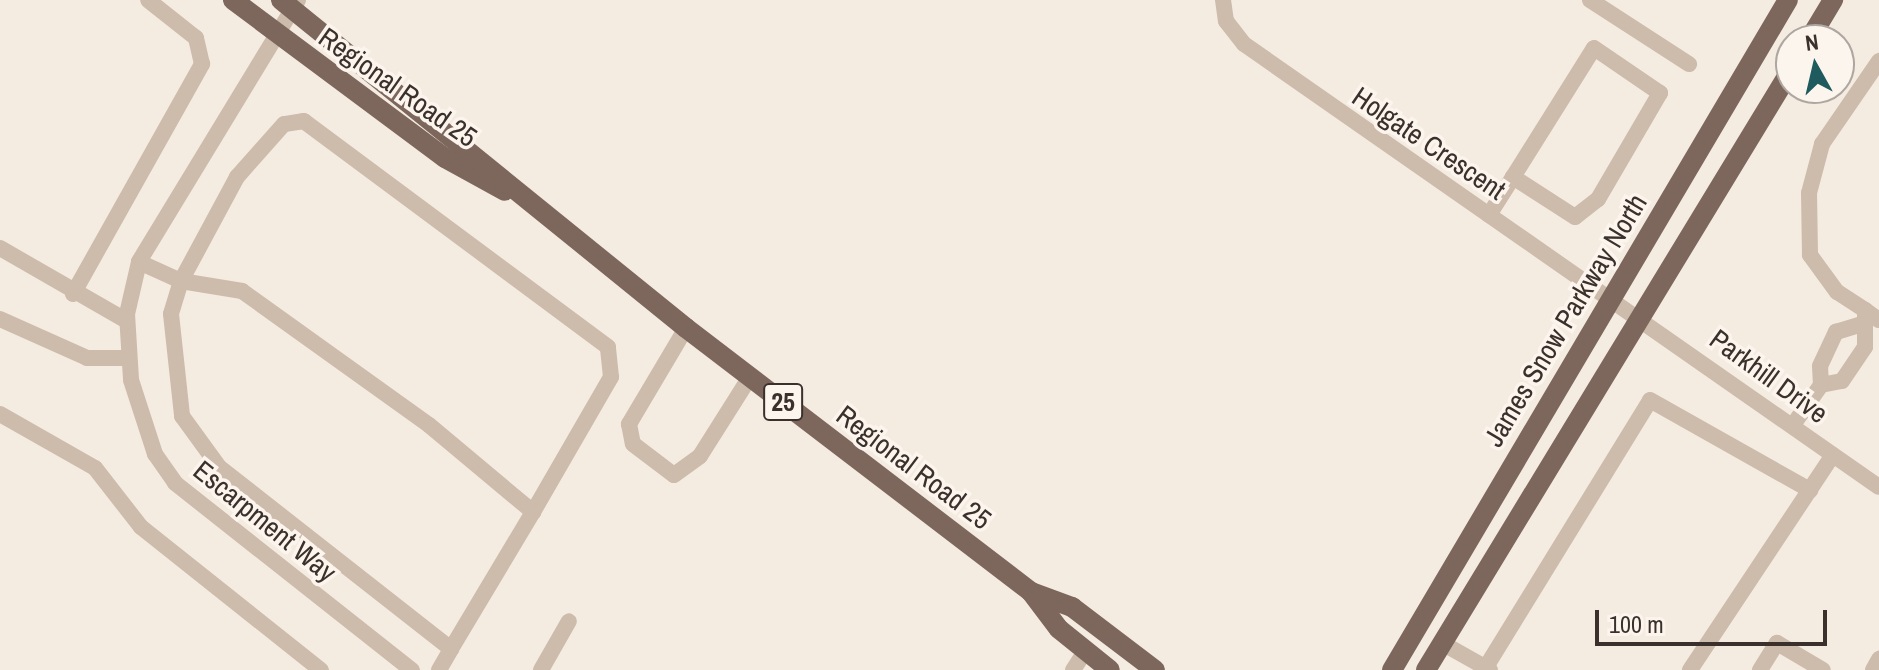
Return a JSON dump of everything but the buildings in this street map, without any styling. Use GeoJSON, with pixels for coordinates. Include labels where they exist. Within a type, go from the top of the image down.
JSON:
{"type":"FeatureCollection","features":[{"type":"Feature","properties":{"kind":"main road","name":"Regional Road 25"},"geometry":{"type":"LineString","coordinates":[[233,0],[445,158],[537,209]]}},
{"type":"Feature","properties":{"kind":"main road","name":"James Snow Parkway North"},"geometry":{"type":"LineString","coordinates":[[1392,670],[1788,0]]}},
{"type":"Feature","properties":{"kind":"main road"},"geometry":{"type":"LineString","coordinates":[[1819,24],[1833,0]]}},
{"type":"Feature","properties":{"kind":"main road","name":"Regional Road 25"},"geometry":{"type":"LineString","coordinates":[[291,3],[537,209],[686,328],[1031,592],[1059,629],[1110,670]]}},
{"type":"Feature","properties":{"kind":"main road"},"geometry":{"type":"LineString","coordinates":[[1426,670],[1636,313],[1775,95]]}},
{"type":"Feature","properties":{"kind":"main road","name":"Regional Road 25"},"geometry":{"type":"LineString","coordinates":[[1031,592],[1072,607],[1155,670]]}},
{"type":"Feature","properties":{"kind":"street"},"geometry":{"type":"LineString","coordinates":[[73,294],[202,64],[188,28],[148,0]]}},
{"type":"Feature","properties":{"kind":"street","name":"Holgate Crescent"},"geometry":{"type":"LineString","coordinates":[[1223,0],[1226,21],[1244,44],[1636,313]]}},
{"type":"Feature","properties":{"kind":"street"},"geometry":{"type":"LineString","coordinates":[[1590,0],[1689,64]]}},
{"type":"Feature","properties":{"kind":"street","name":"Escarpment Way"},"geometry":{"type":"LineString","coordinates":[[291,3],[278,36],[139,262],[127,321],[128,358],[137,412],[175,483],[412,670]]}},
{"type":"Feature","properties":{"kind":"street"},"geometry":{"type":"LineString","coordinates":[[1489,215],[1594,48],[1660,93],[1598,199],[1575,217],[1513,177]]}},
{"type":"Feature","properties":{"kind":"street"},"geometry":{"type":"LineString","coordinates":[[1821,385],[1842,381],[1865,347],[1862,318],[1837,292],[1810,255],[1809,193],[1822,144],[1879,61]]}},
{"type":"Feature","properties":{"kind":"street"},"geometry":{"type":"LineString","coordinates":[[439,670],[611,377],[608,347],[304,121],[284,124],[237,177],[181,281],[171,314],[182,416],[219,467],[451,649]]}},
{"type":"Feature","properties":{"kind":"street"},"geometry":{"type":"LineString","coordinates":[[0,248],[73,294],[127,321]]}},
{"type":"Feature","properties":{"kind":"street"},"geometry":{"type":"LineString","coordinates":[[139,262],[181,281],[242,291],[429,425],[533,512]]}},
{"type":"Feature","properties":{"kind":"street","name":"Parkhill Drive"},"geometry":{"type":"LineString","coordinates":[[1636,313],[1879,487]]}},
{"type":"Feature","properties":{"kind":"street"},"geometry":{"type":"LineString","coordinates":[[1793,425],[1821,385],[1820,366],[1836,332],[1862,318],[1879,320]]}},
{"type":"Feature","properties":{"kind":"street"},"geometry":{"type":"LineString","coordinates":[[0,319],[87,358],[128,358]]}},
{"type":"Feature","properties":{"kind":"street"},"geometry":{"type":"LineString","coordinates":[[686,328],[629,424],[633,444],[674,475],[700,456],[750,377]]}},
{"type":"Feature","properties":{"kind":"street"},"geometry":{"type":"LineString","coordinates":[[1442,643],[1488,669],[1643,405],[1657,398],[1810,490]]}},
{"type":"Feature","properties":{"kind":"street"},"geometry":{"type":"LineString","coordinates":[[0,414],[95,468],[141,527],[321,670]]}},
{"type":"Feature","properties":{"kind":"street"},"geometry":{"type":"LineString","coordinates":[[1690,670],[1833,455]]}},
{"type":"Feature","properties":{"kind":"street"},"geometry":{"type":"LineString","coordinates":[[541,670],[569,621]]}},
{"type":"Feature","properties":{"kind":"street"},"geometry":{"type":"LineString","coordinates":[[1760,670],[1777,643],[1823,670]]}},
{"type":"Feature","properties":{"kind":"street"},"geometry":{"type":"LineString","coordinates":[[1073,670],[1086,650]]}},
{"type":"Feature","properties":{"kind":"street"},"geometry":{"type":"LineString","coordinates":[[1873,670],[1879,659]]}}]}
